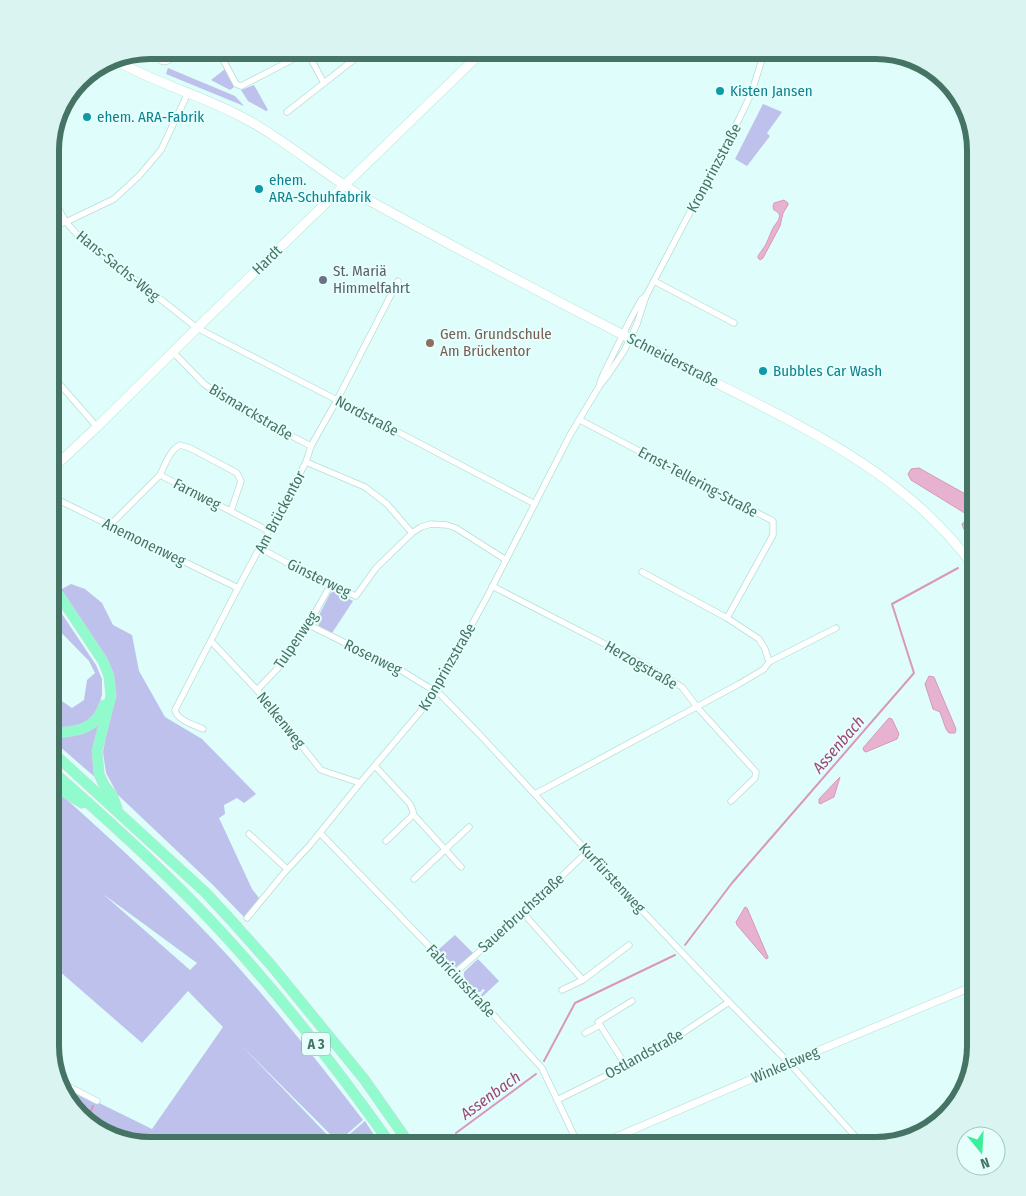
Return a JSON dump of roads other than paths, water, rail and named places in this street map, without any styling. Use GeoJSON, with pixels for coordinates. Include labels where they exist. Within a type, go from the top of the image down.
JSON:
{"type":"FeatureCollection","features":[{"type":"Feature","properties":{"kind":"highway"},"geometry":{"type":"LineString","coordinates":[[59,596],[103,661],[109,676],[111,696],[97,752],[99,774],[104,785],[112,795],[119,812]]}},
{"type":"Feature","properties":{"kind":"highway"},"geometry":{"type":"LineString","coordinates":[[59,602],[99,663],[105,677],[106,695],[102,712],[92,724],[75,732],[59,733]]}},
{"type":"Feature","properties":{"kind":"highway","name":"A 3"},"geometry":{"type":"LineString","coordinates":[[59,758],[205,892],[231,920],[364,1079],[405,1137]]}},
{"type":"Feature","properties":{"kind":"highway","name":"A 3"},"geometry":{"type":"LineString","coordinates":[[59,777],[107,819],[193,902],[234,945],[260,974],[352,1089],[386,1137]]}},
{"type":"Feature","properties":{"kind":"highway"},"geometry":{"type":"LineString","coordinates":[[59,789],[107,819]]}},
{"type":"Feature","properties":{"kind":"main road","name":"Hardt"},"geometry":{"type":"LineString","coordinates":[[59,463],[475,59]]}},
{"type":"Feature","properties":{"kind":"main road","name":"Schneiderstraße"},"geometry":{"type":"LineString","coordinates":[[122,63],[151,78],[241,116],[279,140],[344,186],[426,232],[832,443],[874,470],[907,495],[952,539],[967,558]]}},
{"type":"Feature","properties":{"kind":"street"},"geometry":{"type":"LineString","coordinates":[[222,59],[236,84],[241,86],[293,59]]}},
{"type":"Feature","properties":{"kind":"street"},"geometry":{"type":"LineString","coordinates":[[312,59],[324,83]]}},
{"type":"Feature","properties":{"kind":"street"},"geometry":{"type":"LineString","coordinates":[[288,112],[355,59]]}},
{"type":"Feature","properties":{"kind":"street","name":"Kronprinzstraße"},"geometry":{"type":"LineString","coordinates":[[247,918],[436,692],[570,435],[627,336],[641,300],[646,296],[739,119],[751,94],[762,59]]}},
{"type":"Feature","properties":{"kind":"street"},"geometry":{"type":"LineString","coordinates":[[59,224],[114,199],[139,176],[161,150],[188,93]]}},
{"type":"Feature","properties":{"kind":"street","name":"Hans-Sachs-Weg"},"geometry":{"type":"LineString","coordinates":[[59,210],[66,222],[83,241],[197,328]]}},
{"type":"Feature","properties":{"kind":"street","name":"Am Brückentor"},"geometry":{"type":"LineString","coordinates":[[203,729],[178,717],[175,712],[398,281]]}},
{"type":"Feature","properties":{"kind":"street"},"geometry":{"type":"LineString","coordinates":[[654,281],[734,323]]}},
{"type":"Feature","properties":{"kind":"street","name":"Nordstraße"},"geometry":{"type":"LineString","coordinates":[[197,328],[535,504]]}},
{"type":"Feature","properties":{"kind":"street","name":"Bismarckstraße"},"geometry":{"type":"LineString","coordinates":[[173,352],[204,384],[235,405],[311,446]]}},
{"type":"Feature","properties":{"kind":"street"},"geometry":{"type":"LineString","coordinates":[[59,383],[97,427]]}},
{"type":"Feature","properties":{"kind":"street","name":"Ernst-Tellering-Straße"},"geometry":{"type":"LineString","coordinates":[[580,420],[773,521],[773,535],[727,618]]}},
{"type":"Feature","properties":{"kind":"street"},"geometry":{"type":"LineString","coordinates":[[160,475],[175,448],[180,445],[190,448],[237,473],[241,481],[230,511]]}},
{"type":"Feature","properties":{"kind":"street"},"geometry":{"type":"LineString","coordinates":[[306,462],[365,487],[387,504],[412,533],[421,527],[431,524],[447,525],[456,528],[506,560]]}},
{"type":"Feature","properties":{"kind":"street","name":"Farnweg"},"geometry":{"type":"LineString","coordinates":[[110,525],[160,475],[269,531]]}},
{"type":"Feature","properties":{"kind":"street","name":"Anemonenweg"},"geometry":{"type":"LineString","coordinates":[[59,500],[238,588]]}},
{"type":"Feature","properties":{"kind":"street","name":"Ginsterweg"},"geometry":{"type":"LineString","coordinates":[[260,548],[330,586],[356,596],[376,568],[412,533]]}},
{"type":"Feature","properties":{"kind":"street"},"geometry":{"type":"LineString","coordinates":[[642,572],[727,618],[759,639],[765,649],[768,662]]}},
{"type":"Feature","properties":{"kind":"street","name":"Tulpenweg"},"geometry":{"type":"LineString","coordinates":[[257,690],[278,668],[308,625],[330,586]]}},
{"type":"Feature","properties":{"kind":"street","name":"Herzogstraße"},"geometry":{"type":"LineString","coordinates":[[492,586],[636,660],[682,687],[697,707],[756,772],[755,778],[731,801]]}},
{"type":"Feature","properties":{"kind":"street","name":"Rosenweg"},"geometry":{"type":"LineString","coordinates":[[308,625],[402,671],[436,692]]}},
{"type":"Feature","properties":{"kind":"street"},"geometry":{"type":"LineString","coordinates":[[535,794],[697,707],[764,669],[768,662],[836,628]]}},
{"type":"Feature","properties":{"kind":"street","name":"Nelkenweg"},"geometry":{"type":"LineString","coordinates":[[211,641],[257,690],[321,770],[360,783]]}},
{"type":"Feature","properties":{"kind":"street","name":"Kurfürstenweg"},"geometry":{"type":"LineString","coordinates":[[436,692],[475,730],[587,852],[789,1063],[856,1137]]}},
{"type":"Feature","properties":{"kind":"street"},"geometry":{"type":"LineString","coordinates":[[375,766],[410,804],[413,814],[461,867]]}},
{"type":"Feature","properties":{"kind":"street"},"geometry":{"type":"LineString","coordinates":[[386,840],[413,814]]}},
{"type":"Feature","properties":{"kind":"street"},"geometry":{"type":"LineString","coordinates":[[414,879],[469,827]]}},
{"type":"Feature","properties":{"kind":"street","name":"Fabriciusstraße"},"geometry":{"type":"LineString","coordinates":[[320,833],[455,973],[542,1068],[575,1137]]}},
{"type":"Feature","properties":{"kind":"street"},"geometry":{"type":"LineString","coordinates":[[249,834],[287,869]]}},
{"type":"Feature","properties":{"kind":"street","name":"Sauerbruchstraße"},"geometry":{"type":"LineString","coordinates":[[455,973],[523,913],[587,852]]}},
{"type":"Feature","properties":{"kind":"street"},"geometry":{"type":"LineString","coordinates":[[523,913],[583,980]]}},
{"type":"Feature","properties":{"kind":"street"},"geometry":{"type":"LineString","coordinates":[[562,990],[583,980],[629,945]]}},
{"type":"Feature","properties":{"kind":"street","name":"Winkelsweg"},"geometry":{"type":"LineString","coordinates":[[616,1137],[967,990]]}},
{"type":"Feature","properties":{"kind":"street"},"geometry":{"type":"LineString","coordinates":[[626,1066],[598,1022],[632,1001]]}},
{"type":"Feature","properties":{"kind":"street","name":"Ostlandstraße"},"geometry":{"type":"LineString","coordinates":[[557,1100],[663,1046],[729,1002]]}},
{"type":"Feature","properties":{"kind":"street"},"geometry":{"type":"LineString","coordinates":[[585,1033],[600,1025]]}},
{"type":"Feature","properties":{"kind":"street"},"geometry":{"type":"LineString","coordinates":[[69,1087],[97,1102]]}},
{"type":"Feature","properties":{"kind":"waterway","name":"Assenbach"},"geometry":{"type":"LineString","coordinates":[[685,945],[732,883],[914,673],[892,604],[958,568]]}},
{"type":"Feature","properties":{"kind":"waterway","name":"Assenbach"},"geometry":{"type":"LineString","coordinates":[[544,1061],[575,1003],[675,955]]}},
{"type":"Feature","properties":{"kind":"waterway","name":"Assenbach"},"geometry":{"type":"LineString","coordinates":[[456,1133],[536,1074]]}},
{"type":"Feature","properties":{"kind":"waterway"},"geometry":{"type":"LineString","coordinates":[[90,1115],[93,1106]]}},
{"type":"Feature","properties":{"kind":"place","name":"Kisten Jansen"},"geometry":{"type":"Point","coordinates":[720,91]}},
{"type":"Feature","properties":{"kind":"place","name":"ehem. ARA-Fabrik"},"geometry":{"type":"Point","coordinates":[87,117]}},
{"type":"Feature","properties":{"kind":"place","name":"ehem. ARA-Schuhfabrik"},"geometry":{"type":"Point","coordinates":[259,189]}},
{"type":"Feature","properties":{"kind":"place","name":"St. Mariä Himmelfahrt"},"geometry":{"type":"Point","coordinates":[323,280]}},
{"type":"Feature","properties":{"kind":"place","name":"Gem. Grundschule Am Brückentor"},"geometry":{"type":"Point","coordinates":[430,343]}},
{"type":"Feature","properties":{"kind":"place","name":"Bubbles Car Wash"},"geometry":{"type":"Point","coordinates":[763,371]}}]}
